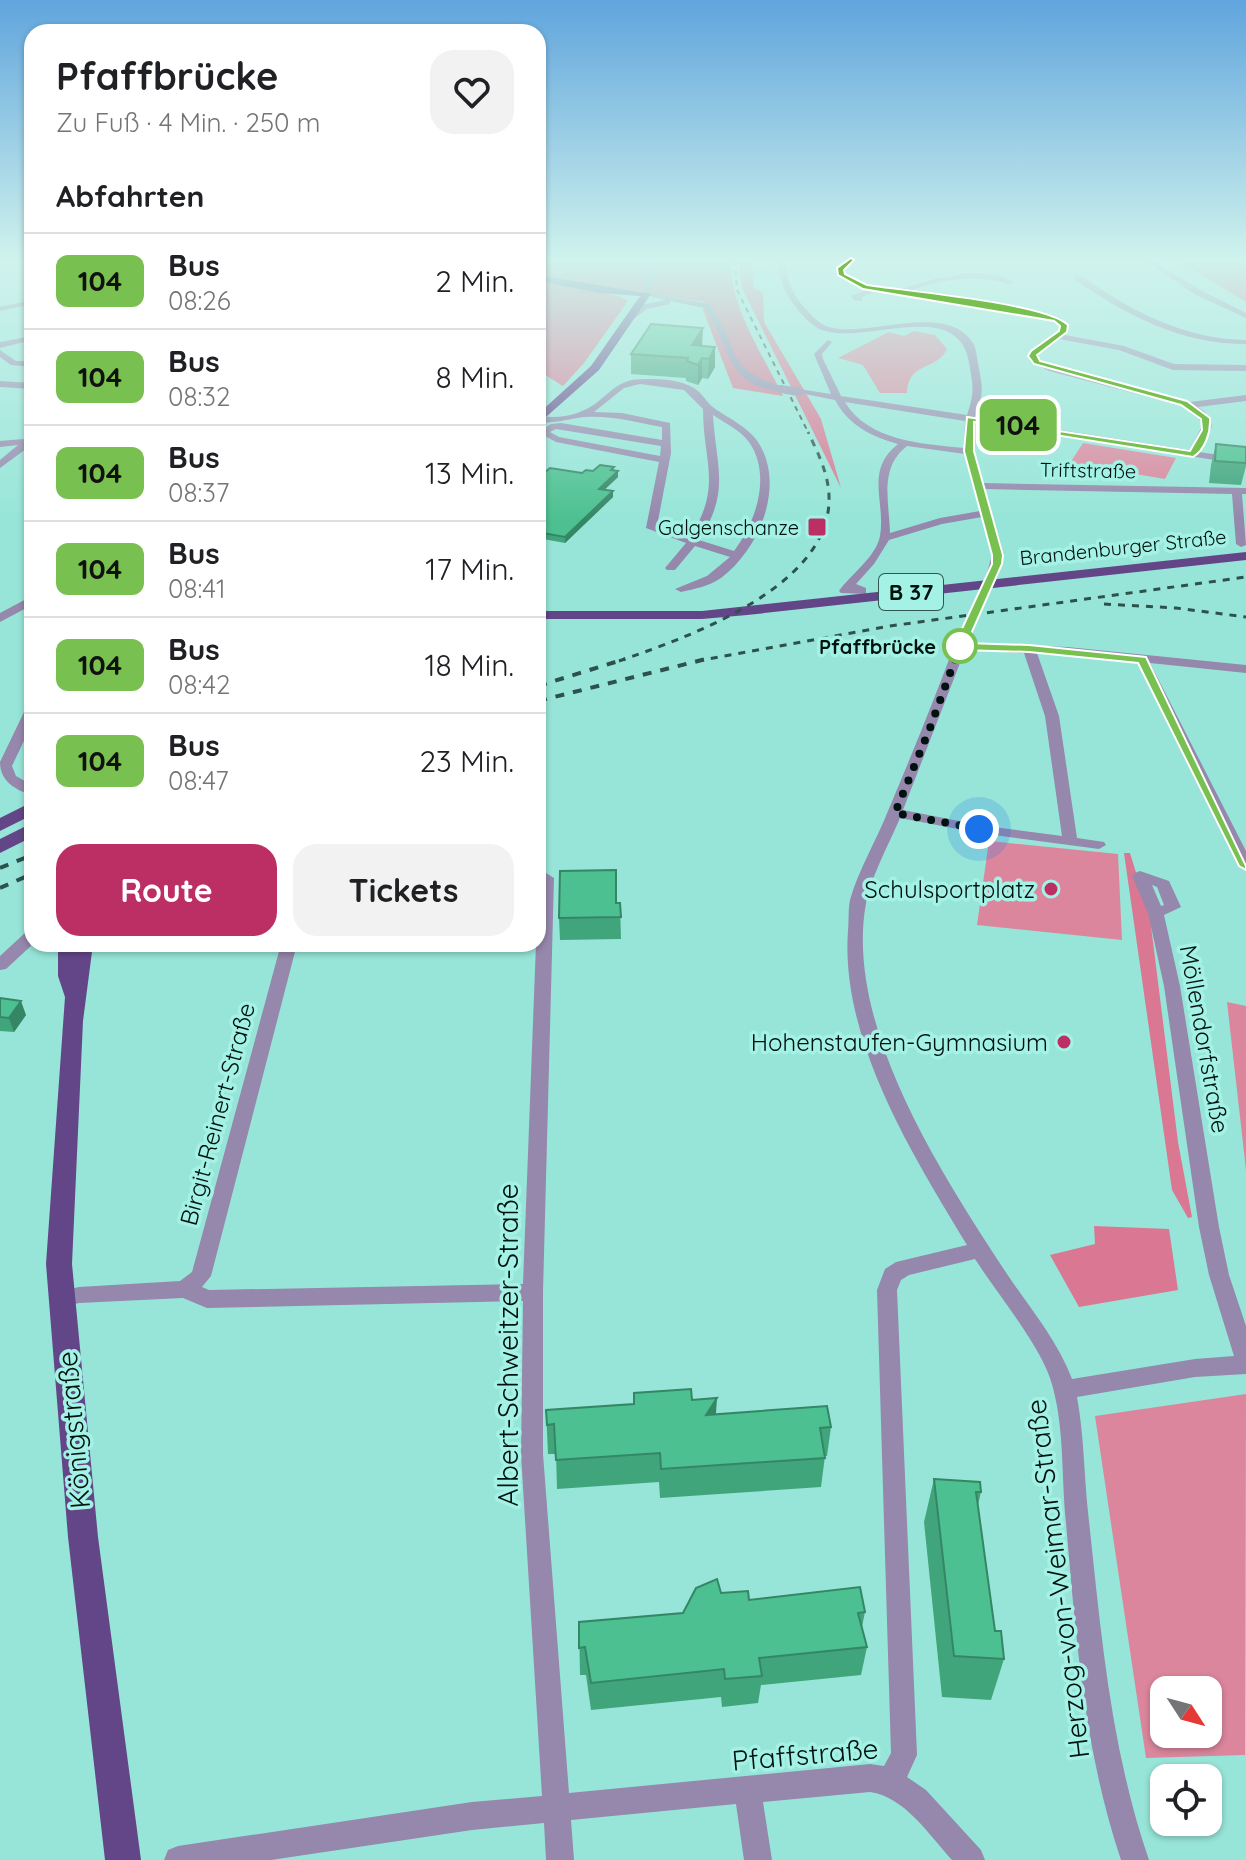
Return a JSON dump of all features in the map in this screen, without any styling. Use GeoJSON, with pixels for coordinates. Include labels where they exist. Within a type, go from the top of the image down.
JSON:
{"type":"FeatureCollection","features":[{"type":"Feature","properties":{"kind":"main road"},"geometry":{"type":"LineString","coordinates":[[546,412],[588,375],[608,347]]}},
{"type":"Feature","properties":{"kind":"main road","name":"Brandenburger Straße"},"geometry":{"type":"LineString","coordinates":[[546,613],[702,615],[747,611],[1243,550]]}},
{"type":"Feature","properties":{"kind":"main road"},"geometry":{"type":"LineString","coordinates":[[0,826],[24,812]]}},
{"type":"Feature","properties":{"kind":"main road"},"geometry":{"type":"LineString","coordinates":[[0,840],[24,826]]}},
{"type":"Feature","properties":{"kind":"main road"},"geometry":{"type":"LineString","coordinates":[[0,847],[24,834]]}},
{"type":"Feature","properties":{"kind":"main road","name":"Königstraße"},"geometry":{"type":"LineString","coordinates":[[68,952],[68,976],[74,998]]}},
{"type":"Feature","properties":{"kind":"main road","name":"Königstraße"},"geometry":{"type":"LineString","coordinates":[[83,952],[82,970],[74,998],[59,1264],[83,1537],[123,1860]]}},
{"type":"Feature","properties":{"kind":"street"},"geometry":{"type":"LineString","coordinates":[[727,347],[738,372],[753,381],[781,389],[1246,462]]}},
{"type":"Feature","properties":{"kind":"street"},"geometry":{"type":"LineString","coordinates":[[824,347],[818,354],[819,359],[845,410],[864,426],[906,442],[969,451]]}},
{"type":"Feature","properties":{"kind":"street"},"geometry":{"type":"LineString","coordinates":[[885,538],[917,526],[985,513],[969,451],[970,419],[979,393],[970,347]]}},
{"type":"Feature","properties":{"kind":"street"},"geometry":{"type":"LineString","coordinates":[[1042,347],[1033,359],[1052,369],[1190,405],[1246,398]]}},
{"type":"Feature","properties":{"kind":"street"},"geometry":{"type":"LineString","coordinates":[[1115,347],[1173,367],[1246,368]]}},
{"type":"Feature","properties":{"kind":"street"},"geometry":{"type":"LineString","coordinates":[[0,353],[14,363],[24,364]]}},
{"type":"Feature","properties":{"kind":"street"},"geometry":{"type":"LineString","coordinates":[[584,415],[622,386],[635,383],[687,388],[708,408],[745,433],[758,449],[764,463],[766,485],[761,508],[736,555],[719,574],[681,589]]}},
{"type":"Feature","properties":{"kind":"street"},"geometry":{"type":"LineString","coordinates":[[0,384],[24,386]]}},
{"type":"Feature","properties":{"kind":"street"},"geometry":{"type":"LineString","coordinates":[[601,404],[607,411],[622,416],[667,425],[665,460],[651,528],[736,555]]}},
{"type":"Feature","properties":{"kind":"street"},"geometry":{"type":"LineString","coordinates":[[1190,405],[1202,414],[1207,426],[1193,454]]}},
{"type":"Feature","properties":{"kind":"street"},"geometry":{"type":"LineString","coordinates":[[671,568],[694,543],[715,497],[716,466],[708,408]]}},
{"type":"Feature","properties":{"kind":"street"},"geometry":{"type":"LineString","coordinates":[[546,419],[584,415],[622,416]]}},
{"type":"Feature","properties":{"kind":"street"},"geometry":{"type":"LineString","coordinates":[[546,431],[561,426],[667,444]]}},
{"type":"Feature","properties":{"kind":"street"},"geometry":{"type":"LineString","coordinates":[[546,434],[556,439],[665,460]]}},
{"type":"Feature","properties":{"kind":"street"},"geometry":{"type":"LineString","coordinates":[[0,444],[23,442],[23,447],[0,465]]}},
{"type":"Feature","properties":{"kind":"street"},"geometry":{"type":"LineString","coordinates":[[849,585],[870,562],[885,538],[883,472],[891,454],[906,442]]}},
{"type":"Feature","properties":{"kind":"street","name":"Triftstraße"},"geometry":{"type":"LineString","coordinates":[[978,486],[1242,491]]}},
{"type":"Feature","properties":{"kind":"street"},"geometry":{"type":"LineString","coordinates":[[1242,491],[1243,550]]}},
{"type":"Feature","properties":{"kind":"street","name":"Herzog-von-Weimar-Straße"},"geometry":{"type":"LineString","coordinates":[[985,513],[998,555],[858,901],[854,924],[857,978],[865,1014],[896,1100],[980,1250],[1057,1369],[1063,1390],[1103,1749],[1124,1833],[1135,1860]]}},
{"type":"Feature","properties":{"kind":"street"},"geometry":{"type":"LineString","coordinates":[[0,618],[24,604]]}},
{"type":"Feature","properties":{"kind":"street"},"geometry":{"type":"LineString","coordinates":[[961,643],[1246,669]]}},
{"type":"Feature","properties":{"kind":"street"},"geometry":{"type":"LineString","coordinates":[[1029,649],[1052,716],[1070,841]]}},
{"type":"Feature","properties":{"kind":"street"},"geometry":{"type":"LineString","coordinates":[[1142,659],[1246,866]]}},
{"type":"Feature","properties":{"kind":"street"},"geometry":{"type":"LineString","coordinates":[[24,727],[6,772],[24,785]]}},
{"type":"Feature","properties":{"kind":"street"},"geometry":{"type":"LineString","coordinates":[[8,761],[24,772]]}},
{"type":"Feature","properties":{"kind":"street"},"geometry":{"type":"LineString","coordinates":[[895,813],[979,829],[1099,845]]}},
{"type":"Feature","properties":{"kind":"street","name":"Möllendorfstraße"},"geometry":{"type":"LineString","coordinates":[[1063,1390],[1246,1362],[1219,1275],[1209,1227],[1172,986],[1156,913]]}},
{"type":"Feature","properties":{"kind":"street"},"geometry":{"type":"LineString","coordinates":[[0,965],[24,942]]}},
{"type":"Feature","properties":{"kind":"street","name":"Birgit-Reinert-Straße"},"geometry":{"type":"LineString","coordinates":[[185,1289],[201,1276],[287,952]]}},
{"type":"Feature","properties":{"kind":"street","name":"Albert-Schweitzer-Straße"},"geometry":{"type":"LineString","coordinates":[[544,952],[533,1292],[532,1454],[560,1860]]}},
{"type":"Feature","properties":{"kind":"street","name":"Pfaffstraße"},"geometry":{"type":"LineString","coordinates":[[178,1860],[472,1816],[870,1778],[891,1781],[904,1755],[887,1290],[892,1275],[903,1268],[980,1250]]}},
{"type":"Feature","properties":{"kind":"street"},"geometry":{"type":"LineString","coordinates":[[61,1299],[79,1295],[185,1289],[207,1299],[533,1292]]}},
{"type":"Feature","properties":{"kind":"street"},"geometry":{"type":"LineString","coordinates":[[891,1781],[916,1800],[971,1860]]}},
{"type":"Feature","properties":{"kind":"street"},"geometry":{"type":"LineString","coordinates":[[747,1790],[758,1860]]}},
{"type":"Feature","properties":{"kind":"shaded area"},"geometry":{"type":"Polygon","coordinates":[[[546,347],[595,347],[584,363],[563,386],[546,375],[546,347]]]}},
{"type":"Feature","properties":{"kind":"shaded area"},"geometry":{"type":"Polygon","coordinates":[[[717,347],[757,347],[783,396],[733,388],[717,347]]]}},
{"type":"Feature","properties":{"kind":"shaded area"},"geometry":{"type":"Polygon","coordinates":[[[771,347],[779,347],[821,419],[841,488],[771,347]]]}},
{"type":"Feature","properties":{"kind":"shaded area"},"geometry":{"type":"Polygon","coordinates":[[[860,347],[947,349],[937,361],[912,376],[907,393],[880,393],[863,365],[838,358],[860,347]]]}},
{"type":"Feature","properties":{"kind":"shaded area"},"geometry":{"type":"Polygon","coordinates":[[[1083,443],[1176,458],[1165,479],[1070,463],[1083,443]]]}},
{"type":"Feature","properties":{"kind":"shaded area","name":"Schulsportplatz"},"geometry":{"type":"Polygon","coordinates":[[[989,841],[1118,854],[1122,940],[977,925],[989,841]]]}},
{"type":"Feature","properties":{"kind":"shaded area"},"geometry":{"type":"Polygon","coordinates":[[[1124,853],[1130,853],[1150,918],[1178,1142],[1192,1217],[1188,1218],[1172,1190],[1124,853]]]}},
{"type":"Feature","properties":{"kind":"shaded area"},"geometry":{"type":"Polygon","coordinates":[[[1227,1002],[1246,1006],[1246,1171],[1245,1161],[1227,1002]]]}},
{"type":"Feature","properties":{"kind":"shaded area"},"geometry":{"type":"Polygon","coordinates":[[[1094,1226],[1169,1229],[1178,1290],[1079,1307],[1050,1255],[1095,1244],[1094,1226]]]}},
{"type":"Feature","properties":{"kind":"shaded area"},"geometry":{"type":"Polygon","coordinates":[[[1246,1394],[1245,1755],[1146,1758],[1095,1416],[1246,1394]]]}},
{"type":"Feature","properties":{"kind":"building"},"geometry":{"type":"Polygon","coordinates":[[[636,347],[715,347],[709,359],[702,358],[698,365],[687,361],[688,358],[631,354],[636,347]]]}},
{"type":"Feature","properties":{"kind":"building"},"geometry":{"type":"Polygon","coordinates":[[[1216,444],[1246,447],[1246,463],[1215,461],[1216,444]]]}},
{"type":"Feature","properties":{"kind":"building"},"geometry":{"type":"Polygon","coordinates":[[[600,465],[614,467],[611,470],[618,471],[599,489],[613,491],[565,537],[546,534],[546,471],[550,468],[582,473],[593,471],[600,465]]]}},
{"type":"Feature","properties":{"kind":"building"},"geometry":{"type":"Polygon","coordinates":[[[616,870],[616,903],[620,903],[621,917],[559,918],[560,871],[616,870]]]}},
{"type":"Feature","properties":{"kind":"building"},"geometry":{"type":"Polygon","coordinates":[[[0,998],[21,1001],[9,1018],[0,1017],[0,998]]]}},
{"type":"Feature","properties":{"kind":"building"},"geometry":{"type":"Polygon","coordinates":[[[691,1389],[692,1400],[717,1398],[706,1415],[827,1406],[831,1427],[820,1428],[825,1458],[661,1469],[660,1453],[556,1460],[554,1424],[547,1425],[546,1410],[634,1404],[634,1393],[691,1389]]]}},
{"type":"Feature","properties":{"kind":"building"},"geometry":{"type":"Polygon","coordinates":[[[934,1479],[980,1482],[981,1492],[976,1492],[995,1631],[1001,1631],[1004,1659],[954,1656],[934,1479]]]}},
{"type":"Feature","properties":{"kind":"building"},"geometry":{"type":"Polygon","coordinates":[[[717,1579],[721,1593],[748,1591],[749,1600],[860,1587],[865,1612],[858,1613],[867,1647],[759,1658],[762,1676],[725,1679],[724,1669],[591,1683],[585,1647],[579,1648],[579,1622],[683,1613],[696,1588],[717,1579]]]}},
{"type":"Feature","properties":{"kind":"railway"},"geometry":{"type":"LineString","coordinates":[[765,347],[808,432]]}},
{"type":"Feature","properties":{"kind":"railway"},"geometry":{"type":"LineString","coordinates":[[622,660],[680,639],[748,606],[779,584],[804,560],[822,533],[829,502],[826,475],[808,432]]}},
{"type":"Feature","properties":{"kind":"railway"},"geometry":{"type":"LineString","coordinates":[[701,660],[890,626],[1246,577]]}},
{"type":"Feature","properties":{"kind":"railway"},"geometry":{"type":"LineString","coordinates":[[1104,604],[1176,608],[1246,617]]}},
{"type":"Feature","properties":{"kind":"railway"},"geometry":{"type":"LineString","coordinates":[[701,660],[706,659]]}},
{"type":"Feature","properties":{"kind":"railway"},"geometry":{"type":"LineString","coordinates":[[546,684],[622,660]]}},
{"type":"Feature","properties":{"kind":"railway"},"geometry":{"type":"LineString","coordinates":[[546,699],[701,660]]}},
{"type":"Feature","properties":{"kind":"railway"},"geometry":{"type":"LineString","coordinates":[[0,868],[24,858]]}},
{"type":"Feature","properties":{"kind":"railway"},"geometry":{"type":"LineString","coordinates":[[0,888],[24,878]]}},
{"type":"Feature","properties":{"kind":"bus line","name":"104"},"geometry":{"type":"LineString","coordinates":[[1042,347],[1032,356],[1037,362],[1052,369],[1190,405],[1205,418],[1207,430],[1193,454],[970,419],[969,451],[998,555],[997,564],[960,646],[1067,651],[1142,659],[1246,866]]}},
{"type":"Feature","properties":{"kind":"place","name":"Galgenschanze"},"geometry":{"type":"Point","coordinates":[817,527]}},
{"type":"Feature","properties":{"kind":"place","name":"Pfaffbrücke"},"geometry":{"type":"Point","coordinates":[960,646]}},
{"type":"Feature","properties":{"kind":"place","name":"Schulsportplatz"},"geometry":{"type":"Point","coordinates":[1051,889]}},
{"type":"Feature","properties":{"kind":"place","name":"Hohenstaufen-Gymnasium"},"geometry":{"type":"Point","coordinates":[1064,1042]}},
{"type":"Feature","properties":{"kind":"route"},"geometry":{"type":"LineString","coordinates":[[960,646],[895,813],[979,829]]}}]}
